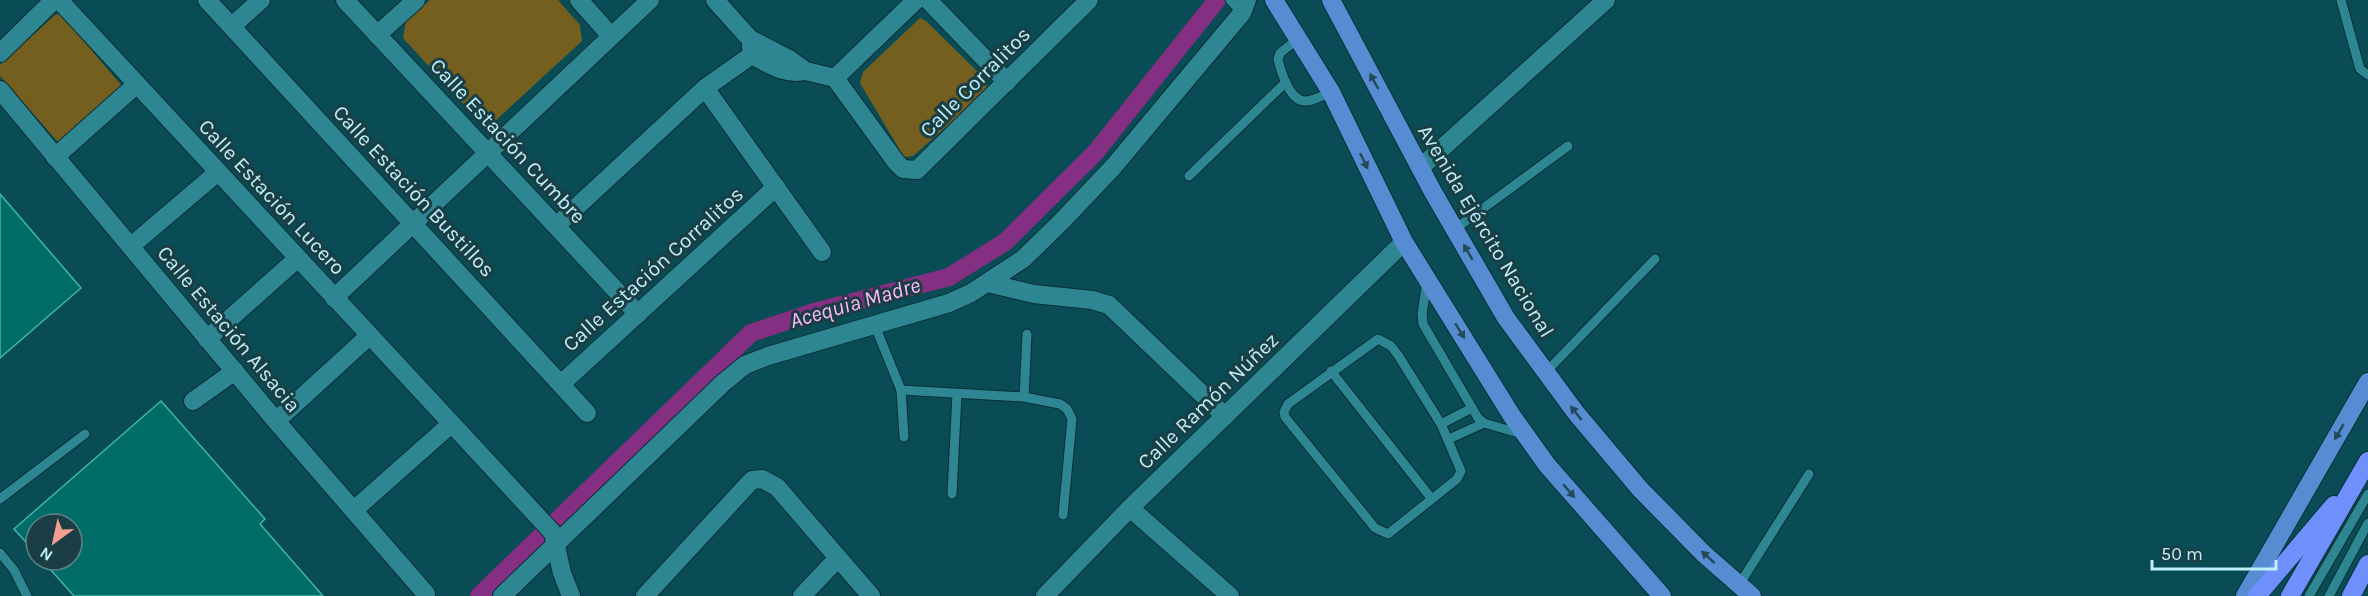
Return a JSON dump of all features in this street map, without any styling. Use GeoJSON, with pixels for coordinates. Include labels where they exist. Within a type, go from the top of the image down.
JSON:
{"type":"FeatureCollection","features":[{"type":"Feature","properties":{"kind":"highway"},"geometry":{"type":"LineString","coordinates":[[2290,596],[2368,461]]}},
{"type":"Feature","properties":{"kind":"highway"},"geometry":{"type":"LineString","coordinates":[[2258,596],[2331,506],[2348,496]]}},
{"type":"Feature","properties":{"kind":"highway"},"geometry":{"type":"LineString","coordinates":[[2351,596],[2368,564]]}},
{"type":"Feature","properties":{"kind":"highway"},"geometry":{"type":"LineString","coordinates":[[2356,596],[2368,571]]}},
{"type":"Feature","properties":{"kind":"main road"},"geometry":{"type":"LineString","coordinates":[[1274,0],[1331,92],[1404,242],[1525,435],[1547,465],[1662,596]]}},
{"type":"Feature","properties":{"kind":"main road","name":"Avenida Ejército Nacional"},"geometry":{"type":"LineString","coordinates":[[1331,0],[1420,168],[1506,318],[1576,413],[1640,489],[1704,554],[1745,590]]}},
{"type":"Feature","properties":{"kind":"main road"},"geometry":{"type":"LineString","coordinates":[[2245,596],[2368,382]]}},
{"type":"Feature","properties":{"kind":"street"},"geometry":{"type":"LineString","coordinates":[[0,53],[54,0]]}},
{"type":"Feature","properties":{"kind":"street","name":"Calle Estación Lucero"},"geometry":{"type":"LineString","coordinates":[[59,0],[550,532]]}},
{"type":"Feature","properties":{"kind":"street","name":"Calle Estación Bustillos"},"geometry":{"type":"LineString","coordinates":[[207,0],[586,413]]}},
{"type":"Feature","properties":{"kind":"street"},"geometry":{"type":"LineString","coordinates":[[232,26],[261,0]]}},
{"type":"Feature","properties":{"kind":"street","name":"Calle Estación Cumbre"},"geometry":{"type":"LineString","coordinates":[[345,0],[638,314]]}},
{"type":"Feature","properties":{"kind":"street"},"geometry":{"type":"LineString","coordinates":[[377,35],[416,0]]}},
{"type":"Feature","properties":{"kind":"street"},"geometry":{"type":"LineString","coordinates":[[579,0],[611,36]]}},
{"type":"Feature","properties":{"kind":"street"},"geometry":{"type":"LineString","coordinates":[[334,298],[650,0]]}},
{"type":"Feature","properties":{"kind":"street"},"geometry":{"type":"LineString","coordinates":[[715,0],[755,47],[789,59],[806,71],[835,78],[916,0]]}},
{"type":"Feature","properties":{"kind":"street"},"geometry":{"type":"LineString","coordinates":[[928,0],[1008,82]]}},
{"type":"Feature","properties":{"kind":"street","name":"Calle Corralitos"},"geometry":{"type":"LineString","coordinates":[[835,78],[896,162],[903,169],[917,170],[1089,0]]}},
{"type":"Feature","properties":{"kind":"street"},"geometry":{"type":"LineString","coordinates":[[1420,168],[1606,0]]}},
{"type":"Feature","properties":{"kind":"street"},"geometry":{"type":"LineString","coordinates":[[502,596],[550,532],[744,365],[949,303],[988,283],[1023,259],[1114,166],[1240,4]]}},
{"type":"Feature","properties":{"kind":"street"},"geometry":{"type":"LineString","coordinates":[[556,226],[705,88],[755,47]]}},
{"type":"Feature","properties":{"kind":"street"},"geometry":{"type":"LineString","coordinates":[[55,157],[137,84]]}},
{"type":"Feature","properties":{"kind":"street"},"geometry":{"type":"LineString","coordinates":[[705,88],[822,252]]}},
{"type":"Feature","properties":{"kind":"street","name":"Calle Estación Alsacia"},"geometry":{"type":"LineString","coordinates":[[0,90],[276,421],[426,594]]}},
{"type":"Feature","properties":{"kind":"street"},"geometry":{"type":"LineString","coordinates":[[131,246],[218,172]]}},
{"type":"Feature","properties":{"kind":"street","name":"Calle Estación Corralitos"},"geometry":{"type":"LineString","coordinates":[[561,384],[776,187]]}},
{"type":"Feature","properties":{"kind":"street","name":"Calle Ramón Núñez"},"geometry":{"type":"LineString","coordinates":[[1045,596],[1130,508],[1404,242]]}},
{"type":"Feature","properties":{"kind":"street"},"geometry":{"type":"LineString","coordinates":[[207,339],[298,258]]}},
{"type":"Feature","properties":{"kind":"street"},"geometry":{"type":"LineString","coordinates":[[988,283],[1034,294],[1092,300],[1109,305],[1225,416]]}},
{"type":"Feature","properties":{"kind":"street"},"geometry":{"type":"LineString","coordinates":[[276,421],[369,336]]}},
{"type":"Feature","properties":{"kind":"street"},"geometry":{"type":"LineString","coordinates":[[193,401],[235,371]]}},
{"type":"Feature","properties":{"kind":"street"},"geometry":{"type":"LineString","coordinates":[[354,510],[451,424]]}},
{"type":"Feature","properties":{"kind":"street"},"geometry":{"type":"LineString","coordinates":[[647,595],[752,480],[762,479],[777,487],[871,596]]}},
{"type":"Feature","properties":{"kind":"street"},"geometry":{"type":"LineString","coordinates":[[1130,508],[1230,596]]}},
{"type":"Feature","properties":{"kind":"street"},"geometry":{"type":"LineString","coordinates":[[550,532],[571,596]]}},
{"type":"Feature","properties":{"kind":"street"},"geometry":{"type":"LineString","coordinates":[[802,596],[838,558]]}},
{"type":"Feature","properties":{"kind":"lane"},"geometry":{"type":"LineString","coordinates":[[2341,0],[2360,69],[2368,75]]}},
{"type":"Feature","properties":{"kind":"lane"},"geometry":{"type":"LineString","coordinates":[[1298,39],[1280,53],[1278,59],[1286,82],[1297,98],[1302,100],[1331,92]]}},
{"type":"Feature","properties":{"kind":"lane"},"geometry":{"type":"LineString","coordinates":[[1189,176],[1286,82]]}},
{"type":"Feature","properties":{"kind":"lane"},"geometry":{"type":"LineString","coordinates":[[1455,229],[1568,146]]}},
{"type":"Feature","properties":{"kind":"lane"},"geometry":{"type":"LineString","coordinates":[[1546,372],[1655,259]]}},
{"type":"Feature","properties":{"kind":"lane"},"geometry":{"type":"LineString","coordinates":[[1428,279],[1422,315],[1423,324],[1472,408],[1485,423],[1525,435]]}},
{"type":"Feature","properties":{"kind":"lane"},"geometry":{"type":"LineString","coordinates":[[875,326],[901,390],[904,437]]}},
{"type":"Feature","properties":{"kind":"lane"},"geometry":{"type":"LineString","coordinates":[[1024,398],[1027,334]]}},
{"type":"Feature","properties":{"kind":"lane"},"geometry":{"type":"LineString","coordinates":[[1375,340],[1384,342],[1398,355],[1441,424],[1460,465],[1460,475],[1388,534],[1375,528],[1285,417],[1284,412],[1288,404],[1375,340]]}},
{"type":"Feature","properties":{"kind":"lane"},"geometry":{"type":"LineString","coordinates":[[1331,372],[1431,498]]}},
{"type":"Feature","properties":{"kind":"lane"},"geometry":{"type":"LineString","coordinates":[[901,390],[1024,398],[1060,404],[1067,409],[1072,418],[1063,515]]}},
{"type":"Feature","properties":{"kind":"lane"},"geometry":{"type":"LineString","coordinates":[[952,494],[957,394]]}},
{"type":"Feature","properties":{"kind":"lane"},"geometry":{"type":"LineString","coordinates":[[1441,424],[1472,408]]}},
{"type":"Feature","properties":{"kind":"lane"},"geometry":{"type":"LineString","coordinates":[[1449,439],[1485,423]]}},
{"type":"Feature","properties":{"kind":"lane"},"geometry":{"type":"LineString","coordinates":[[0,499],[85,434]]}},
{"type":"Feature","properties":{"kind":"lane"},"geometry":{"type":"LineString","coordinates":[[1745,590],[1809,474]]}},
{"type":"Feature","properties":{"kind":"lane"},"geometry":{"type":"LineString","coordinates":[[2308,596],[2368,494]]}},
{"type":"Feature","properties":{"kind":"lane"},"geometry":{"type":"LineString","coordinates":[[2330,596],[2368,523]]}},
{"type":"Feature","properties":{"kind":"lane"},"geometry":{"type":"LineString","coordinates":[[0,553],[14,570],[27,596]]}},
{"type":"Feature","properties":{"kind":"shaded area"},"geometry":{"type":"Polygon","coordinates":[[[430,0],[558,0],[580,25],[582,41],[494,122],[480,122],[403,38],[406,21],[430,0]]]}},
{"type":"Feature","properties":{"kind":"shaded area"},"geometry":{"type":"Polygon","coordinates":[[[60,13],[121,85],[120,92],[58,142],[0,76],[0,65],[60,13]]]}},
{"type":"Feature","properties":{"kind":"shaded area"},"geometry":{"type":"Polygon","coordinates":[[[920,18],[926,21],[984,78],[988,90],[913,156],[904,157],[860,83],[863,72],[920,18]]]}},
{"type":"Feature","properties":{"kind":"building"},"geometry":{"type":"Polygon","coordinates":[[[0,194],[81,288],[0,358],[0,194]]]}},
{"type":"Feature","properties":{"kind":"building"},"geometry":{"type":"Polygon","coordinates":[[[161,401],[265,519],[260,524],[323,596],[74,596],[53,572],[84,572],[84,512],[34,512],[161,401]]]}},
{"type":"Feature","properties":{"kind":"building"},"geometry":{"type":"Polygon","coordinates":[[[24,520],[24,540],[14,529],[24,520]]]}},
{"type":"Feature","properties":{"kind":"waterway","name":"Acequia Madre"},"geometry":{"type":"LineString","coordinates":[[479,596],[751,333],[814,312],[949,277],[1005,242],[1095,153],[1217,0]]}}]}
